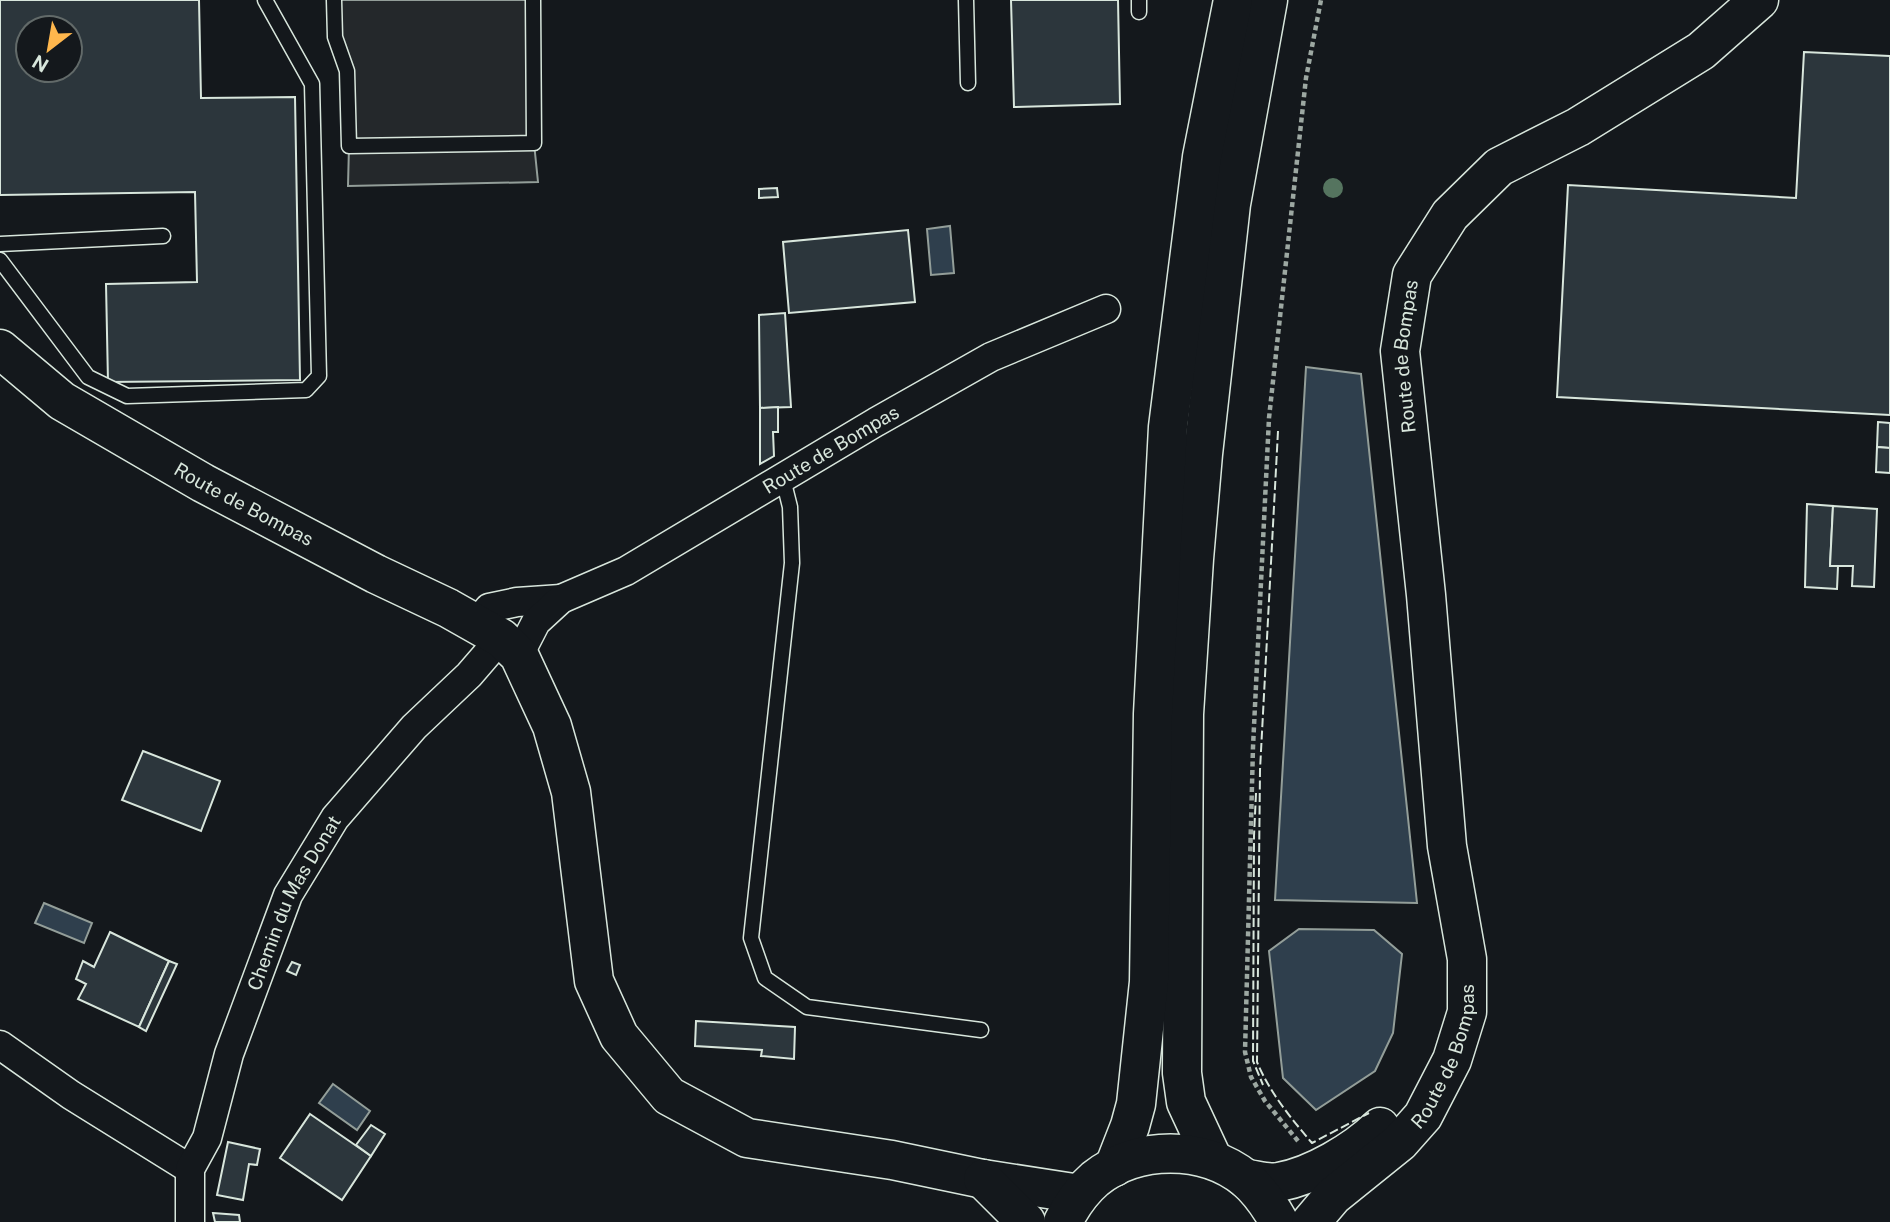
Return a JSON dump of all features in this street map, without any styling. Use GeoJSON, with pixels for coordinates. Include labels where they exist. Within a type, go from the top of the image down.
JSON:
{"type":"FeatureCollection","features":[{"type":"Feature","properties":{"kind":"main road"},"geometry":{"type":"LineString","coordinates":[[1114,1167],[1136,1104],[1149,982],[1153,714],[1168,427],[1202,158],[1233,0]]}},
{"type":"Feature","properties":{"kind":"main road"},"geometry":{"type":"LineString","coordinates":[[1213,1160],[1186,1102],[1182,1073],[1184,714],[1203,454],[1231,204],[1268,0]]}},
{"type":"Feature","properties":{"kind":"main road","name":"Route de Bompas"},"geometry":{"type":"LineString","coordinates":[[1311,1222],[1333,1196],[1400,1142],[1423,1116],[1451,1060],[1467,1012],[1466,959],[1447,846],[1426,595],[1400,351],[1412,275],[1450,215],[1499,167],[1578,127],[1701,51],[1759,0]]}},
{"type":"Feature","properties":{"kind":"main road","name":"Route de Bompas"},"geometry":{"type":"LineString","coordinates":[[0,349],[62,401],[203,483],[376,574],[448,608],[498,639]]}},
{"type":"Feature","properties":{"kind":"main road"},"geometry":{"type":"LineString","coordinates":[[498,639],[552,726],[571,792],[594,981],[619,1036],[669,1096],[747,1138],[892,1160],[983,1178],[1071,1208],[1096,1179],[1114,1167],[1146,1155],[1180,1153],[1213,1160],[1246,1179],[1267,1201],[1279,1222]]}},
{"type":"Feature","properties":{"kind":"main road","name":"Route de Bompas"},"geometry":{"type":"LineString","coordinates":[[1246,1179],[1277,1182],[1317,1170],[1369,1138],[1406,1101],[1430,1056],[1442,1009],[1447,954],[1447,846]]}},
{"type":"Feature","properties":{"kind":"main road"},"geometry":{"type":"LineString","coordinates":[[983,1178],[1026,1222]]}},
{"type":"Feature","properties":{"kind":"street","name":"Route de Bompas"},"geometry":{"type":"LineString","coordinates":[[561,599],[626,571],[991,357],[1107,309]]}},
{"type":"Feature","properties":{"kind":"street"},"geometry":{"type":"LineString","coordinates":[[561,599],[536,622],[498,639],[489,608],[517,602],[561,599]]}},
{"type":"Feature","properties":{"kind":"street","name":"Chemin du Mas Donat"},"geometry":{"type":"LineString","coordinates":[[186,1217],[190,1169],[207,1138],[229,1054],[288,895],[335,818],[414,727],[469,675],[498,639]]}},
{"type":"Feature","properties":{"kind":"street"},"geometry":{"type":"LineString","coordinates":[[0,1045],[71,1095],[190,1169]]}},
{"type":"Feature","properties":{"kind":"lane"},"geometry":{"type":"LineString","coordinates":[[0,260],[88,377],[127,396],[306,390],[319,376],[312,84],[265,0]]}},
{"type":"Feature","properties":{"kind":"lane"},"geometry":{"type":"LineString","coordinates":[[334,0],[335,37],[347,71],[349,146],[534,143],[533,0]]}},
{"type":"Feature","properties":{"kind":"lane"},"geometry":{"type":"LineString","coordinates":[[966,0],[968,83]]}},
{"type":"Feature","properties":{"kind":"lane"},"geometry":{"type":"LineString","coordinates":[[0,244],[163,236]]}},
{"type":"Feature","properties":{"kind":"lane"},"geometry":{"type":"LineString","coordinates":[[783,479],[790,506],[792,563],[751,938],[765,978],[807,1007],[981,1030]]}},
{"type":"Feature","properties":{"kind":"path"},"geometry":{"type":"LineString","coordinates":[[1317,1170],[1265,1101],[1251,1077],[1245,1052],[1253,747],[1269,418],[1306,78],[1321,0]]}},
{"type":"Feature","properties":{"kind":"shaded area"},"geometry":{"type":"Polygon","coordinates":[[[334,0],[533,0],[534,143],[538,182],[348,186],[349,146],[334,0]]]}},
{"type":"Feature","properties":{"kind":"water"},"geometry":{"type":"Polygon","coordinates":[[[950,226],[954,273],[931,275],[927,229],[950,226]]]}},
{"type":"Feature","properties":{"kind":"water"},"geometry":{"type":"Polygon","coordinates":[[[1306,367],[1361,374],[1417,903],[1275,900],[1306,367]]]}},
{"type":"Feature","properties":{"kind":"water"},"geometry":{"type":"Polygon","coordinates":[[[44,903],[92,923],[84,943],[35,923],[44,903]]]}},
{"type":"Feature","properties":{"kind":"water"},"geometry":{"type":"Polygon","coordinates":[[[1299,929],[1374,930],[1402,954],[1393,1033],[1375,1071],[1316,1110],[1283,1078],[1269,951],[1299,929]]]}},
{"type":"Feature","properties":{"kind":"water"},"geometry":{"type":"Polygon","coordinates":[[[333,1084],[370,1111],[357,1130],[319,1103],[333,1084]]]}},
{"type":"Feature","properties":{"kind":"building"},"geometry":{"type":"Polygon","coordinates":[[[0,0],[199,0],[201,98],[295,97],[300,380],[108,382],[106,284],[197,282],[195,192],[0,195],[0,0]]]}},
{"type":"Feature","properties":{"kind":"building"},"geometry":{"type":"Polygon","coordinates":[[[1011,0],[1118,0],[1120,104],[1014,107],[1011,0]]]}},
{"type":"Feature","properties":{"kind":"building"},"geometry":{"type":"Polygon","coordinates":[[[1804,52],[1890,56],[1890,415],[1557,397],[1568,185],[1796,198],[1804,52]]]}},
{"type":"Feature","properties":{"kind":"building"},"geometry":{"type":"Polygon","coordinates":[[[777,188],[778,197],[759,198],[759,189],[777,188]]]}},
{"type":"Feature","properties":{"kind":"building"},"geometry":{"type":"Polygon","coordinates":[[[908,230],[915,302],[789,313],[783,242],[908,230]]]}},
{"type":"Feature","properties":{"kind":"building"},"geometry":{"type":"Polygon","coordinates":[[[785,313],[791,407],[760,408],[759,315],[785,313]]]}},
{"type":"Feature","properties":{"kind":"building"},"geometry":{"type":"Polygon","coordinates":[[[778,407],[778,432],[773,432],[774,456],[760,464],[760,408],[778,407]]]}},
{"type":"Feature","properties":{"kind":"building"},"geometry":{"type":"Polygon","coordinates":[[[1878,422],[1890,423],[1890,448],[1877,447],[1878,422]]]}},
{"type":"Feature","properties":{"kind":"building"},"geometry":{"type":"Polygon","coordinates":[[[1877,447],[1890,448],[1890,473],[1876,472],[1877,447]]]}},
{"type":"Feature","properties":{"kind":"building"},"geometry":{"type":"Polygon","coordinates":[[[1807,504],[1833,506],[1830,566],[1838,566],[1837,589],[1805,587],[1807,504]]]}},
{"type":"Feature","properties":{"kind":"building"},"geometry":{"type":"Polygon","coordinates":[[[1833,506],[1877,509],[1874,587],[1852,586],[1853,566],[1830,566],[1833,506]]]}},
{"type":"Feature","properties":{"kind":"building"},"geometry":{"type":"Polygon","coordinates":[[[143,751],[220,781],[201,831],[122,800],[143,751]]]}},
{"type":"Feature","properties":{"kind":"building"},"geometry":{"type":"Polygon","coordinates":[[[110,932],[169,961],[139,1027],[78,999],[86,984],[76,979],[83,961],[94,967],[110,932]]]}},
{"type":"Feature","properties":{"kind":"building"},"geometry":{"type":"Polygon","coordinates":[[[169,961],[177,964],[146,1031],[139,1027],[169,961]]]}},
{"type":"Feature","properties":{"kind":"building"},"geometry":{"type":"Polygon","coordinates":[[[292,962],[300,965],[296,975],[287,971],[292,962]]]}},
{"type":"Feature","properties":{"kind":"building"},"geometry":{"type":"Polygon","coordinates":[[[696,1021],[795,1027],[794,1059],[761,1056],[762,1050],[695,1046],[696,1021]]]}},
{"type":"Feature","properties":{"kind":"building"},"geometry":{"type":"Polygon","coordinates":[[[310,1114],[371,1156],[342,1200],[280,1158],[310,1114]]]}},
{"type":"Feature","properties":{"kind":"building"},"geometry":{"type":"Polygon","coordinates":[[[371,1125],[385,1134],[371,1156],[356,1145],[371,1125]]]}},
{"type":"Feature","properties":{"kind":"building"},"geometry":{"type":"Polygon","coordinates":[[[228,1142],[260,1149],[257,1165],[249,1164],[243,1200],[217,1195],[228,1142]]]}},
{"type":"Feature","properties":{"kind":"building"},"geometry":{"type":"Polygon","coordinates":[[[213,1213],[239,1215],[240,1222],[215,1222],[213,1213]]]}},
{"type":"Feature","properties":{"kind":"fence"},"geometry":{"type":"LineString","coordinates":[[1278,431],[1260,770],[1257,1062],[1274,1094],[1312,1143],[1369,1113]]}},
{"type":"Feature","properties":{"kind":"fence"},"geometry":{"type":"LineString","coordinates":[[1256,793],[1253,1061],[1263,1085]]}}]}
